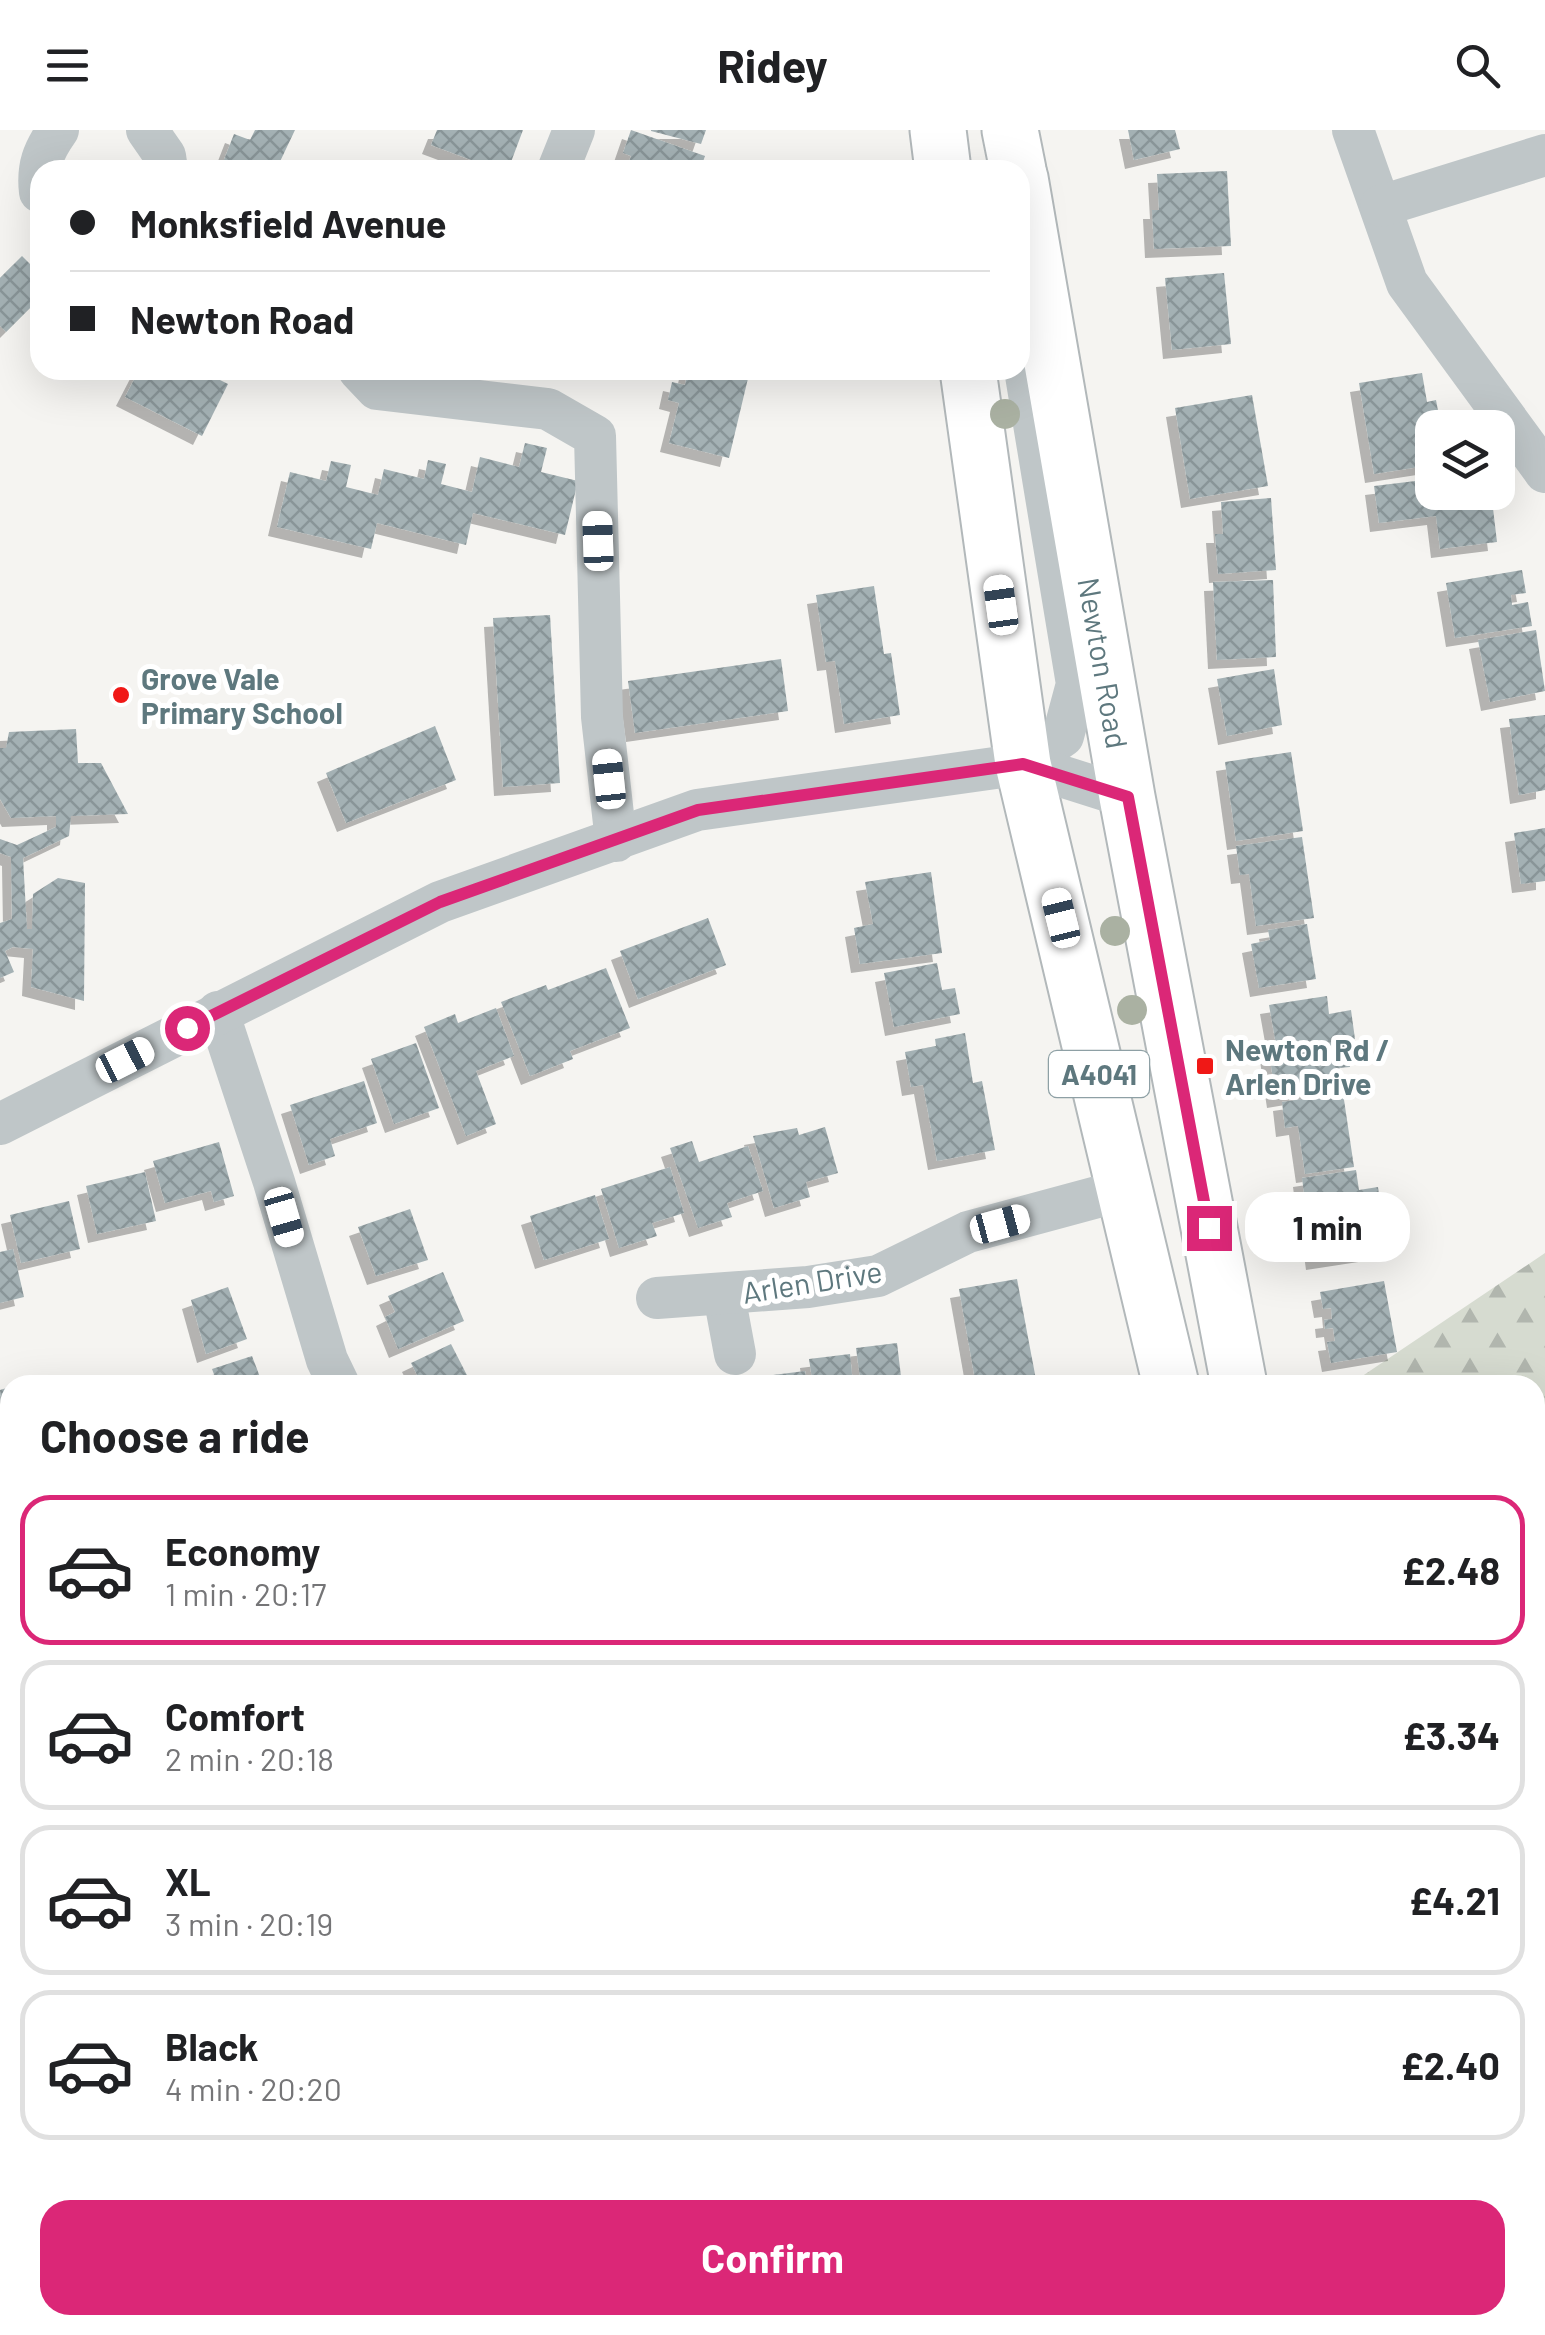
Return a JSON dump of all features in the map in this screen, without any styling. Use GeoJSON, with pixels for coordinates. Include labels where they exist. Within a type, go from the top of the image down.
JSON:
{"type":"FeatureCollection","features":[{"type":"Feature","properties":{"kind":"highway"},"geometry":{"type":"LineString","coordinates":[[938,130],[941,160]]}},
{"type":"Feature","properties":{"kind":"highway"},"geometry":{"type":"LineString","coordinates":[[1010,130],[1016,160]]}},
{"type":"Feature","properties":{"kind":"highway","name":"Newton Road"},"geometry":{"type":"LineString","coordinates":[[1030,229],[1128,797],[1237,1375]]}},
{"type":"Feature","properties":{"kind":"highway","name":"A4041"},"geometry":{"type":"LineString","coordinates":[[969,380],[1023,764],[1169,1375]]}},
{"type":"Feature","properties":{"kind":"street"},"geometry":{"type":"LineString","coordinates":[[41,160],[44,149],[58,130]]}},
{"type":"Feature","properties":{"kind":"street"},"geometry":{"type":"LineString","coordinates":[[147,130],[166,160]]}},
{"type":"Feature","properties":{"kind":"street"},"geometry":{"type":"LineString","coordinates":[[562,160],[574,130]]}},
{"type":"Feature","properties":{"kind":"street"},"geometry":{"type":"LineString","coordinates":[[1353,130],[1408,282],[1545,472]]}},
{"type":"Feature","properties":{"kind":"street"},"geometry":{"type":"LineString","coordinates":[[1381,206],[1545,155]]}},
{"type":"Feature","properties":{"kind":"street"},"geometry":{"type":"LineString","coordinates":[[1030,270],[1034,250]]}},
{"type":"Feature","properties":{"kind":"street"},"geometry":{"type":"LineString","coordinates":[[374,380],[548,409],[595,436],[602,718],[616,841]]}},
{"type":"Feature","properties":{"kind":"street"},"geometry":{"type":"LineString","coordinates":[[1023,764],[1062,736],[1076,684],[1027,380]]}},
{"type":"Feature","properties":{"kind":"street"},"geometry":{"type":"LineString","coordinates":[[0,1124],[440,902],[698,810],[1023,764],[1128,797]]}},
{"type":"Feature","properties":{"kind":"street"},"geometry":{"type":"LineString","coordinates":[[218,1012],[274,1182],[326,1360],[334,1375]]}},
{"type":"Feature","properties":{"kind":"street","name":"Arlen Drive"},"geometry":{"type":"LineString","coordinates":[[657,1298],[724,1295],[878,1276],[968,1232],[1127,1188]]}},
{"type":"Feature","properties":{"kind":"street","name":"Arlen Drive"},"geometry":{"type":"LineString","coordinates":[[724,1295],[735,1354]]}},
{"type":"Feature","properties":{"kind":"green space"},"geometry":{"type":"Polygon","coordinates":[[[1545,1253],[1545,1375],[1364,1375],[1545,1253]]]}},
{"type":"Feature","properties":{"kind":"building"},"geometry":{"type":"Polygon","coordinates":[[[255,130],[295,130],[281,160],[224,160],[234,134],[250,140],[255,130]]]}},
{"type":"Feature","properties":{"kind":"building"},"geometry":{"type":"Polygon","coordinates":[[[437,130],[523,130],[512,160],[471,160],[431,145],[437,130]]]}},
{"type":"Feature","properties":{"kind":"building"},"geometry":{"type":"Polygon","coordinates":[[[631,130],[705,156],[704,160],[630,160],[631,156],[623,153],[631,130]]]}},
{"type":"Feature","properties":{"kind":"building"},"geometry":{"type":"Polygon","coordinates":[[[651,130],[706,130],[701,144],[651,131],[651,130]]]}},
{"type":"Feature","properties":{"kind":"building"},"geometry":{"type":"Polygon","coordinates":[[[1128,130],[1175,130],[1180,149],[1134,160],[1128,130]]]}},
{"type":"Feature","properties":{"kind":"building"},"geometry":{"type":"Polygon","coordinates":[[[1227,171],[1231,246],[1154,249],[1152,210],[1159,210],[1157,174],[1227,171]]]}},
{"type":"Feature","properties":{"kind":"building"},"geometry":{"type":"Polygon","coordinates":[[[22,256],[30,264],[30,308],[6,332],[0,326],[0,278],[22,256]]]}},
{"type":"Feature","properties":{"kind":"building"},"geometry":{"type":"Polygon","coordinates":[[[1224,273],[1231,344],[1172,350],[1165,278],[1224,273]]]}},
{"type":"Feature","properties":{"kind":"building"},"geometry":{"type":"Polygon","coordinates":[[[1422,373],[1427,402],[1436,400],[1438,410],[1415,410],[1415,468],[1374,474],[1359,383],[1422,373]]]}},
{"type":"Feature","properties":{"kind":"building"},"geometry":{"type":"Polygon","coordinates":[[[134,380],[220,380],[228,384],[202,436],[125,397],[134,380]]]}},
{"type":"Feature","properties":{"kind":"building"},"geometry":{"type":"Polygon","coordinates":[[[686,380],[748,380],[729,458],[669,443],[679,403],[668,400],[672,382],[685,385],[686,380]]]}},
{"type":"Feature","properties":{"kind":"building"},"geometry":{"type":"Polygon","coordinates":[[[1252,395],[1268,486],[1190,499],[1175,408],[1252,395]]]}},
{"type":"Feature","properties":{"kind":"building"},"geometry":{"type":"Polygon","coordinates":[[[525,443],[547,448],[541,472],[578,481],[565,535],[473,513],[466,545],[377,523],[371,549],[277,527],[290,472],[326,481],[331,461],[351,465],[346,487],[378,495],[384,469],[424,479],[428,460],[446,464],[441,484],[472,492],[480,457],[519,467],[525,443]]]}},
{"type":"Feature","properties":{"kind":"building"},"geometry":{"type":"Polygon","coordinates":[[[1415,481],[1415,510],[1493,510],[1497,542],[1440,549],[1436,516],[1379,523],[1374,486],[1415,481]]]}},
{"type":"Feature","properties":{"kind":"building"},"geometry":{"type":"Polygon","coordinates":[[[1271,498],[1276,570],[1218,574],[1215,534],[1223,534],[1221,502],[1271,498]]]}},
{"type":"Feature","properties":{"kind":"building"},"geometry":{"type":"Polygon","coordinates":[[[1522,570],[1526,593],[1511,595],[1512,605],[1528,602],[1532,626],[1455,638],[1446,583],[1522,570]]]}},
{"type":"Feature","properties":{"kind":"building"},"geometry":{"type":"Polygon","coordinates":[[[1273,580],[1276,657],[1217,660],[1213,582],[1273,580]]]}},
{"type":"Feature","properties":{"kind":"building"},"geometry":{"type":"Polygon","coordinates":[[[874,586],[884,654],[891,653],[900,715],[844,724],[835,661],[826,662],[816,595],[874,586]]]}},
{"type":"Feature","properties":{"kind":"building"},"geometry":{"type":"Polygon","coordinates":[[[550,615],[560,783],[503,787],[493,618],[550,615]]]}},
{"type":"Feature","properties":{"kind":"building"},"geometry":{"type":"Polygon","coordinates":[[[1536,630],[1545,691],[1490,702],[1478,640],[1536,630]]]}},
{"type":"Feature","properties":{"kind":"building"},"geometry":{"type":"Polygon","coordinates":[[[781,659],[788,711],[635,733],[628,681],[781,659]]]}},
{"type":"Feature","properties":{"kind":"building"},"geometry":{"type":"Polygon","coordinates":[[[1274,669],[1282,725],[1227,736],[1217,679],[1274,669]]]}},
{"type":"Feature","properties":{"kind":"building"},"geometry":{"type":"Polygon","coordinates":[[[1545,715],[1545,790],[1519,795],[1509,719],[1545,715]]]}},
{"type":"Feature","properties":{"kind":"building"},"geometry":{"type":"Polygon","coordinates":[[[435,726],[456,780],[346,823],[326,773],[435,726]]]}},
{"type":"Feature","properties":{"kind":"building","name":"Grove Vale Primary School"},"geometry":{"type":"Polygon","coordinates":[[[76,729],[78,763],[101,763],[128,814],[71,816],[69,836],[23,858],[27,929],[32,929],[33,894],[58,878],[85,883],[84,1001],[31,987],[33,949],[13,947],[5,951],[14,972],[0,978],[0,923],[12,919],[11,857],[0,853],[0,839],[17,845],[56,827],[56,816],[11,818],[0,799],[0,748],[6,748],[9,732],[76,729]]]}},
{"type":"Feature","properties":{"kind":"building"},"geometry":{"type":"Polygon","coordinates":[[[1291,752],[1303,831],[1236,841],[1225,762],[1291,752]]]}},
{"type":"Feature","properties":{"kind":"building"},"geometry":{"type":"Polygon","coordinates":[[[1545,828],[1545,881],[1521,884],[1514,833],[1545,828]]]}},
{"type":"Feature","properties":{"kind":"building"},"geometry":{"type":"Polygon","coordinates":[[[1302,837],[1314,918],[1256,926],[1249,874],[1240,875],[1236,846],[1302,837]]]}},
{"type":"Feature","properties":{"kind":"building"},"geometry":{"type":"Polygon","coordinates":[[[931,872],[942,953],[860,964],[854,928],[873,924],[865,882],[931,872]]]}},
{"type":"Feature","properties":{"kind":"building"},"geometry":{"type":"Polygon","coordinates":[[[708,918],[726,965],[638,999],[620,951],[708,918]]]}},
{"type":"Feature","properties":{"kind":"building"},"geometry":{"type":"Polygon","coordinates":[[[1307,924],[1316,979],[1259,988],[1251,944],[1270,940],[1268,930],[1307,924]]]}},
{"type":"Feature","properties":{"kind":"building"},"geometry":{"type":"Polygon","coordinates":[[[937,963],[942,990],[955,988],[960,1014],[894,1027],[884,973],[937,963]]]}},
{"type":"Feature","properties":{"kind":"building"},"geometry":{"type":"Polygon","coordinates":[[[606,968],[630,1028],[570,1051],[573,1059],[530,1076],[501,1002],[546,985],[548,990],[606,968]]]}},
{"type":"Feature","properties":{"kind":"building"},"geometry":{"type":"Polygon","coordinates":[[[1327,996],[1329,1014],[1351,1010],[1355,1039],[1346,1041],[1350,1067],[1339,1068],[1342,1088],[1276,1099],[1269,1052],[1277,1050],[1269,1005],[1327,996]]]}},
{"type":"Feature","properties":{"kind":"building"},"geometry":{"type":"Polygon","coordinates":[[[496,1008],[514,1056],[476,1071],[496,1124],[466,1136],[424,1027],[455,1014],[458,1023],[496,1008]]]}},
{"type":"Feature","properties":{"kind":"building"},"geometry":{"type":"Polygon","coordinates":[[[965,1033],[973,1083],[982,1081],[995,1150],[937,1161],[923,1085],[911,1087],[905,1052],[936,1046],[935,1039],[965,1033]]]}},
{"type":"Feature","properties":{"kind":"building"},"geometry":{"type":"Polygon","coordinates":[[[416,1043],[439,1108],[394,1124],[371,1059],[416,1043]]]}},
{"type":"Feature","properties":{"kind":"building"},"geometry":{"type":"Polygon","coordinates":[[[364,1081],[377,1123],[330,1139],[335,1156],[309,1165],[290,1105],[364,1081]]]}},
{"type":"Feature","properties":{"kind":"building"},"geometry":{"type":"Polygon","coordinates":[[[1343,1093],[1354,1167],[1305,1174],[1298,1126],[1285,1128],[1282,1102],[1343,1093]]]}},
{"type":"Feature","properties":{"kind":"building"},"geometry":{"type":"Polygon","coordinates":[[[825,1127],[838,1173],[806,1182],[810,1197],[774,1208],[753,1136],[797,1128],[799,1135],[825,1127]]]}},
{"type":"Feature","properties":{"kind":"building"},"geometry":{"type":"Polygon","coordinates":[[[692,1141],[699,1162],[748,1146],[763,1191],[727,1203],[732,1217],[698,1228],[670,1148],[692,1141]]]}},
{"type":"Feature","properties":{"kind":"building"},"geometry":{"type":"Polygon","coordinates":[[[219,1142],[234,1196],[214,1202],[211,1191],[165,1203],[153,1161],[219,1142]]]}},
{"type":"Feature","properties":{"kind":"building"},"geometry":{"type":"Polygon","coordinates":[[[670,1167],[684,1213],[652,1223],[657,1236],[619,1248],[601,1189],[670,1167]]]}},
{"type":"Feature","properties":{"kind":"building"},"geometry":{"type":"Polygon","coordinates":[[[1356,1170],[1359,1190],[1378,1187],[1387,1250],[1315,1261],[1313,1246],[1304,1247],[1300,1218],[1307,1216],[1302,1178],[1356,1170]]]}},
{"type":"Feature","properties":{"kind":"building"},"geometry":{"type":"Polygon","coordinates":[[[145,1172],[156,1221],[97,1234],[86,1186],[145,1172]]]}},
{"type":"Feature","properties":{"kind":"building"},"geometry":{"type":"Polygon","coordinates":[[[595,1195],[609,1239],[544,1260],[530,1216],[595,1195]]]}},
{"type":"Feature","properties":{"kind":"building"},"geometry":{"type":"Polygon","coordinates":[[[69,1201],[80,1249],[21,1263],[10,1215],[69,1201]]]}},
{"type":"Feature","properties":{"kind":"building"},"geometry":{"type":"Polygon","coordinates":[[[410,1209],[428,1260],[376,1276],[358,1227],[410,1209]]]}},
{"type":"Feature","properties":{"kind":"building"},"geometry":{"type":"Polygon","coordinates":[[[13,1249],[24,1297],[0,1303],[0,1252],[13,1249]]]}},
{"type":"Feature","properties":{"kind":"building"},"geometry":{"type":"Polygon","coordinates":[[[443,1272],[464,1321],[398,1349],[385,1317],[395,1312],[388,1296],[443,1272]]]}},
{"type":"Feature","properties":{"kind":"building"},"geometry":{"type":"Polygon","coordinates":[[[1017,1279],[1035,1375],[974,1375],[959,1289],[1017,1279]]]}},
{"type":"Feature","properties":{"kind":"building"},"geometry":{"type":"Polygon","coordinates":[[[1384,1281],[1397,1352],[1331,1363],[1327,1342],[1335,1341],[1333,1328],[1325,1329],[1324,1320],[1332,1319],[1331,1308],[1323,1309],[1320,1292],[1384,1281]]]}},
{"type":"Feature","properties":{"kind":"building"},"geometry":{"type":"Polygon","coordinates":[[[228,1287],[247,1339],[206,1354],[191,1300],[228,1287]]]}},
{"type":"Feature","properties":{"kind":"building"},"geometry":{"type":"Polygon","coordinates":[[[897,1343],[901,1375],[860,1375],[856,1348],[897,1343]]]}},
{"type":"Feature","properties":{"kind":"building"},"geometry":{"type":"Polygon","coordinates":[[[451,1344],[467,1375],[417,1375],[411,1363],[451,1344]]]}},
{"type":"Feature","properties":{"kind":"building"},"geometry":{"type":"Polygon","coordinates":[[[850,1354],[852,1375],[811,1375],[809,1359],[850,1354]]]}},
{"type":"Feature","properties":{"kind":"building"},"geometry":{"type":"Polygon","coordinates":[[[252,1356],[259,1375],[214,1375],[212,1369],[252,1356]]]}},
{"type":"Feature","properties":{"kind":"building"},"geometry":{"type":"Polygon","coordinates":[[[805,1371],[806,1375],[773,1375],[805,1371]]]}},
{"type":"Feature","properties":{"kind":"place","name":"Grove Vale Primary School"},"geometry":{"type":"Point","coordinates":[121,695]}},
{"type":"Feature","properties":{"kind":"place","name":"Newton Rd / Arlen Drive"},"geometry":{"type":"Point","coordinates":[1205,1066]}},
{"type":"Feature","properties":{"kind":"route"},"geometry":{"type":"LineString","coordinates":[[187,1028],[440,902],[698,810],[1023,764],[1128,797],[1209,1228]]}}]}
